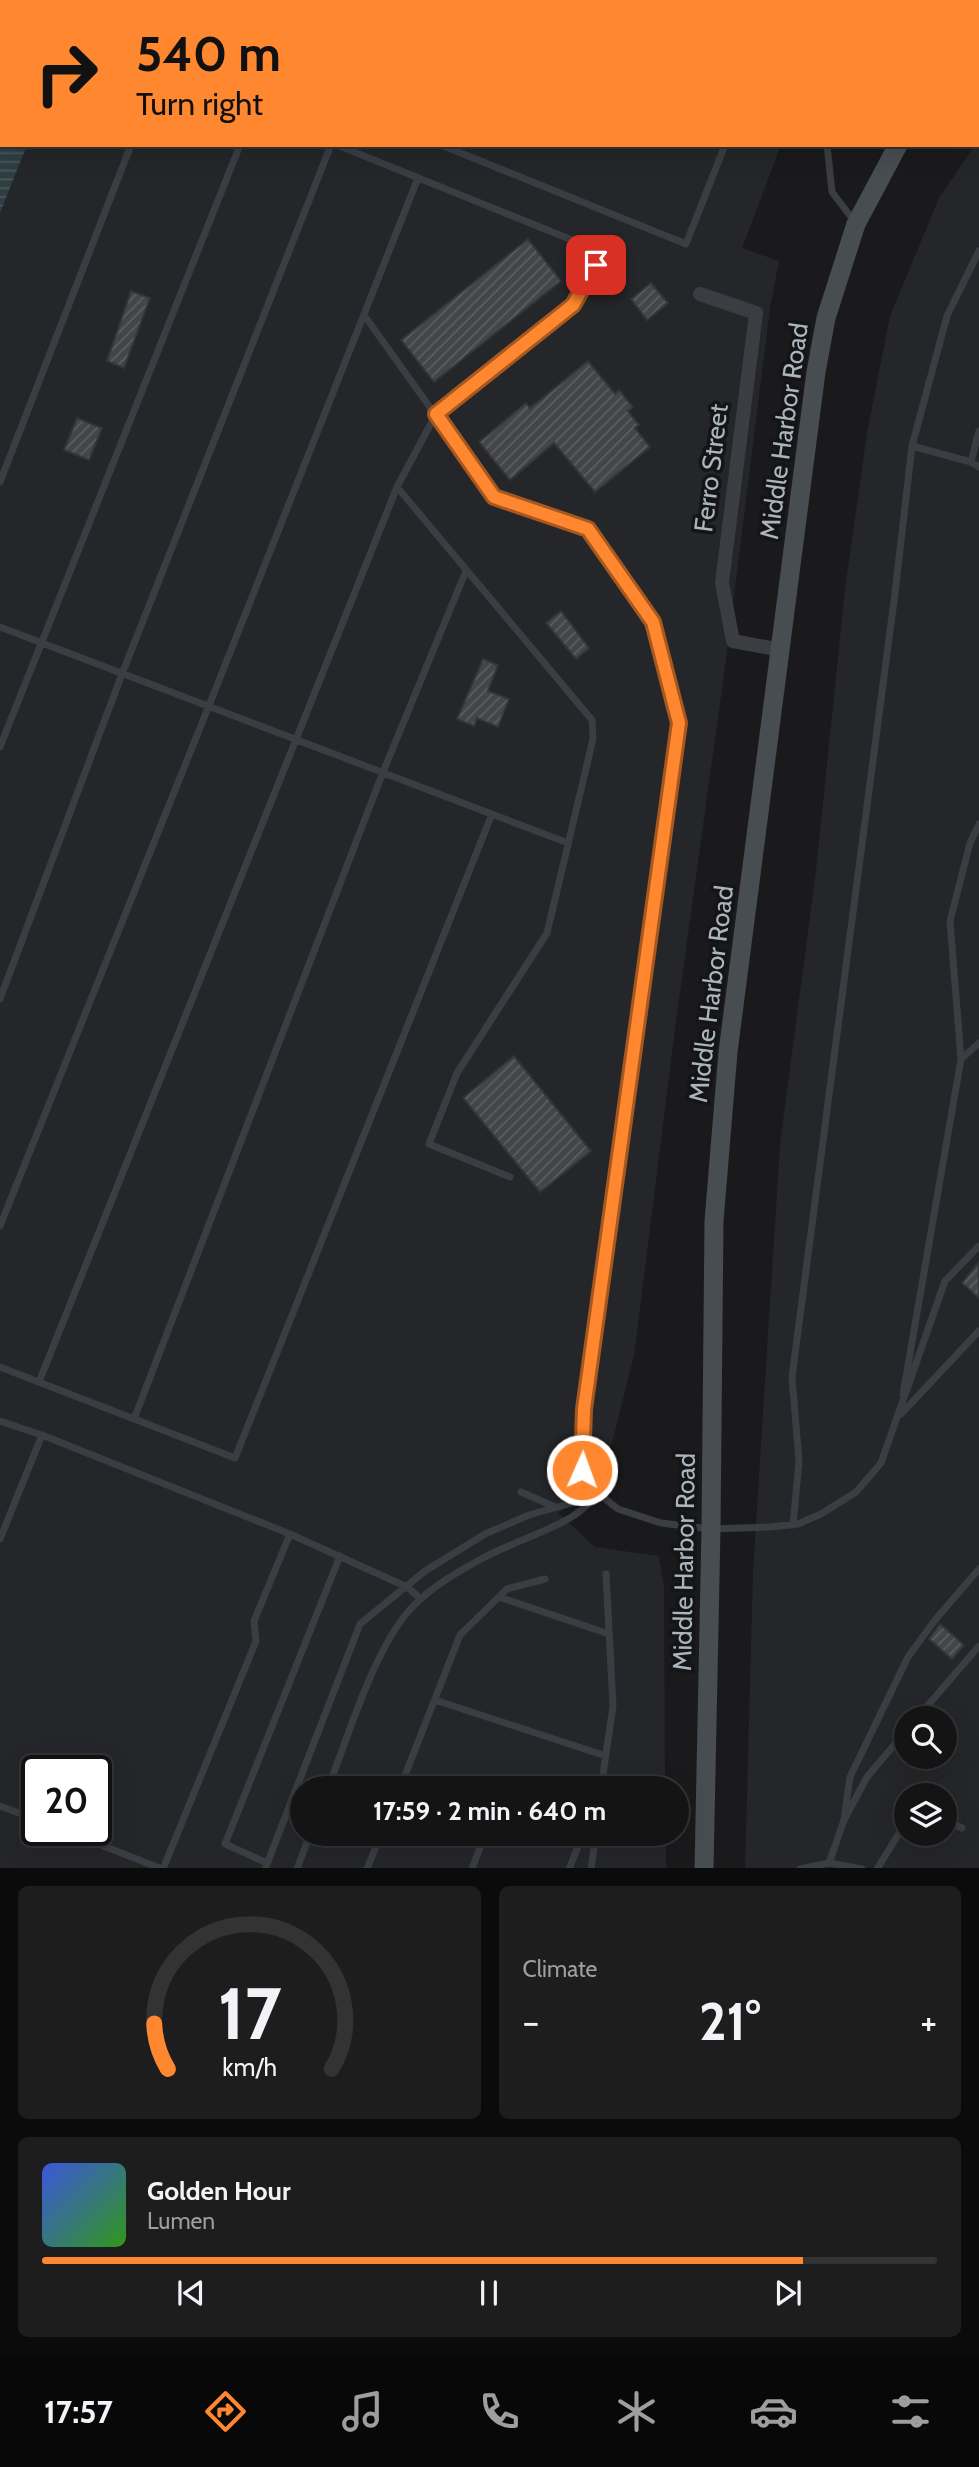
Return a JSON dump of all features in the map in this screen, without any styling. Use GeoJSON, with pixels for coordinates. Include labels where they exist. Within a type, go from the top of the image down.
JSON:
{"type":"FeatureCollection","features":[{"type":"Feature","properties":{"kind":"main road","name":"Middle Harbor Road"},"geometry":{"type":"LineString","coordinates":[[704,1868],[714,1221],[729,1052],[816,372],[826,318],[856,224],[897,147]]}},
{"type":"Feature","properties":{"kind":"street","name":"Ferro Street"},"geometry":{"type":"LineString","coordinates":[[700,293],[756,313],[722,583],[733,641],[780,650]]}},
{"type":"Feature","properties":{"kind":"lane"},"geometry":{"type":"LineString","coordinates":[[0,482],[130,147]]}},
{"type":"Feature","properties":{"kind":"lane"},"geometry":{"type":"LineString","coordinates":[[0,747],[239,147]]}},
{"type":"Feature","properties":{"kind":"lane"},"geometry":{"type":"LineString","coordinates":[[0,999],[122,674],[330,147]]}},
{"type":"Feature","properties":{"kind":"lane"},"geometry":{"type":"LineString","coordinates":[[39,1382],[397,487],[436,414],[573,305],[596,265],[572,240],[342,147]]}},
{"type":"Feature","properties":{"kind":"lane"},"geometry":{"type":"LineString","coordinates":[[445,147],[686,244],[724,147]]}},
{"type":"Feature","properties":{"kind":"lane"},"geometry":{"type":"LineString","coordinates":[[827,147],[832,192],[856,224]]}},
{"type":"Feature","properties":{"kind":"lane"},"geometry":{"type":"LineString","coordinates":[[0,1226],[418,178]]}},
{"type":"Feature","properties":{"kind":"lane"},"geometry":{"type":"LineString","coordinates":[[793,1525],[799,1461],[792,1377],[912,446],[947,316],[979,251]]}},
{"type":"Feature","properties":{"kind":"lane"},"geometry":{"type":"LineString","coordinates":[[364,315],[494,497],[588,529],[653,622],[679,723],[584,1409],[582,1470],[593,1489],[618,1509],[661,1523],[711,1529],[793,1525],[821,1514],[856,1492],[881,1463],[945,1281],[979,1246]]}},
{"type":"Feature","properties":{"kind":"lane"},"geometry":{"type":"LineString","coordinates":[[971,462],[979,431]]}},
{"type":"Feature","properties":{"kind":"lane"},"geometry":{"type":"LineString","coordinates":[[912,446],[971,462],[979,467]]}},
{"type":"Feature","properties":{"kind":"lane"},"geometry":{"type":"LineString","coordinates":[[971,462],[979,451]]}},
{"type":"Feature","properties":{"kind":"lane"},"geometry":{"type":"LineString","coordinates":[[397,487],[592,720],[593,739],[547,933],[457,1073],[429,1144],[510,1177]]}},
{"type":"Feature","properties":{"kind":"lane"},"geometry":{"type":"LineString","coordinates":[[134,1419],[383,772],[466,571]]}},
{"type":"Feature","properties":{"kind":"lane"},"geometry":{"type":"LineString","coordinates":[[0,627],[568,843]]}},
{"type":"Feature","properties":{"kind":"lane"},"geometry":{"type":"LineString","coordinates":[[0,1367],[235,1458],[492,814]]}},
{"type":"Feature","properties":{"kind":"lane"},"geometry":{"type":"LineString","coordinates":[[899,1416],[961,1059],[950,921],[970,843],[979,824]]}},
{"type":"Feature","properties":{"kind":"lane"},"geometry":{"type":"LineString","coordinates":[[961,1059],[979,1044]]}},
{"type":"Feature","properties":{"kind":"lane"},"geometry":{"type":"LineString","coordinates":[[899,1416],[979,1331]]}},
{"type":"Feature","properties":{"kind":"lane"},"geometry":{"type":"LineString","coordinates":[[0,1421],[42,1435],[290,1534],[407,1587],[421,1599]]}},
{"type":"Feature","properties":{"kind":"lane"},"geometry":{"type":"LineString","coordinates":[[0,1539],[42,1435]]}},
{"type":"Feature","properties":{"kind":"lane"},"geometry":{"type":"LineString","coordinates":[[521,1492],[556,1507]]}},
{"type":"Feature","properties":{"kind":"lane"},"geometry":{"type":"LineString","coordinates":[[340,1556],[225,1844],[266,1866],[360,1625],[425,1572],[485,1534],[529,1515],[600,1495]]}},
{"type":"Feature","properties":{"kind":"lane"},"geometry":{"type":"LineString","coordinates":[[333,1776],[368,1683],[403,1617],[446,1579],[488,1555],[573,1517],[600,1495]]}},
{"type":"Feature","properties":{"kind":"lane"},"geometry":{"type":"LineString","coordinates":[[105,1846],[162,1868],[256,1641],[254,1621],[290,1534]]}},
{"type":"Feature","properties":{"kind":"lane"},"geometry":{"type":"LineString","coordinates":[[844,1821],[850,1777],[908,1657],[935,1620],[979,1569]]}},
{"type":"Feature","properties":{"kind":"lane"},"geometry":{"type":"LineString","coordinates":[[603,1776],[613,1706],[606,1574]]}},
{"type":"Feature","properties":{"kind":"lane"},"geometry":{"type":"LineString","coordinates":[[405,1776],[460,1635],[507,1589],[545,1579]]}},
{"type":"Feature","properties":{"kind":"lane"},"geometry":{"type":"LineString","coordinates":[[499,1597],[609,1634]]}},
{"type":"Feature","properties":{"kind":"lane"},"geometry":{"type":"LineString","coordinates":[[927,1706],[979,1646]]}},
{"type":"Feature","properties":{"kind":"lane"},"geometry":{"type":"LineString","coordinates":[[435,1700],[606,1756]]}},
{"type":"Feature","properties":{"kind":"lane"},"geometry":{"type":"LineString","coordinates":[[829,1863],[844,1821],[867,1777],[894,1745]]}},
{"type":"Feature","properties":{"kind":"lane"},"geometry":{"type":"LineString","coordinates":[[0,1806],[21,1814]]}},
{"type":"Feature","properties":{"kind":"lane"},"geometry":{"type":"LineString","coordinates":[[957,1826],[962,1828]]}},
{"type":"Feature","properties":{"kind":"lane"},"geometry":{"type":"LineString","coordinates":[[877,1868],[894,1841]]}},
{"type":"Feature","properties":{"kind":"lane"},"geometry":{"type":"LineString","coordinates":[[297,1868],[305,1846]]}},
{"type":"Feature","properties":{"kind":"lane"},"geometry":{"type":"LineString","coordinates":[[367,1868],[376,1846]]}},
{"type":"Feature","properties":{"kind":"lane"},"geometry":{"type":"LineString","coordinates":[[472,1868],[480,1846]]}},
{"type":"Feature","properties":{"kind":"lane"},"geometry":{"type":"LineString","coordinates":[[569,1868],[578,1846]]}},
{"type":"Feature","properties":{"kind":"lane"},"geometry":{"type":"LineString","coordinates":[[591,1868],[594,1846]]}},
{"type":"Feature","properties":{"kind":"lane"},"geometry":{"type":"LineString","coordinates":[[800,1868],[829,1863],[862,1868]]}},
{"type":"Feature","properties":{"kind":"shaded area"},"geometry":{"type":"Polygon","coordinates":[[[0,147],[26,147],[0,213],[0,147]]]}},
{"type":"Feature","properties":{"kind":"shaded area"},"geometry":{"type":"Polygon","coordinates":[[[26,147],[780,147],[742,248],[779,261],[770,308],[634,1355],[604,1475],[558,1513],[595,1547],[659,1556],[664,1588],[665,1776],[290,1776],[290,1846],[666,1846],[666,1868],[0,1868],[0,213],[26,147]]]}},
{"type":"Feature","properties":{"kind":"shaded area"},"geometry":{"type":"Polygon","coordinates":[[[974,147],[979,147],[979,1868],[745,1868],[753,1573],[780,1144],[816,871],[845,589],[867,433],[890,316],[939,198],[974,147]]]}},
{"type":"Feature","properties":{"kind":"building"},"geometry":{"type":"Polygon","coordinates":[[[528,239],[561,281],[434,382],[401,340],[528,239]]]}},
{"type":"Feature","properties":{"kind":"building"},"geometry":{"type":"Polygon","coordinates":[[[651,283],[668,303],[647,320],[631,299],[651,283]]]}},
{"type":"Feature","properties":{"kind":"building"},"geometry":{"type":"Polygon","coordinates":[[[131,291],[150,298],[124,368],[107,361],[131,291]]]}},
{"type":"Feature","properties":{"kind":"building"},"geometry":{"type":"Polygon","coordinates":[[[588,361],[615,394],[619,390],[633,407],[628,411],[639,425],[635,428],[650,447],[595,492],[554,443],[510,480],[479,442],[526,403],[530,408],[588,361]]]}},
{"type":"Feature","properties":{"kind":"building"},"geometry":{"type":"Polygon","coordinates":[[[77,418],[102,428],[89,460],[64,450],[77,418]]]}},
{"type":"Feature","properties":{"kind":"building"},"geometry":{"type":"Polygon","coordinates":[[[561,611],[589,648],[576,659],[546,623],[561,611]]]}},
{"type":"Feature","properties":{"kind":"building"},"geometry":{"type":"Polygon","coordinates":[[[483,659],[498,665],[488,691],[509,699],[498,727],[477,718],[474,726],[457,719],[483,659]]]}},
{"type":"Feature","properties":{"kind":"building"},"geometry":{"type":"Polygon","coordinates":[[[514,1056],[591,1151],[540,1192],[463,1098],[514,1056]]]}},
{"type":"Feature","properties":{"kind":"building"},"geometry":{"type":"Polygon","coordinates":[[[979,1262],[979,1298],[962,1283],[979,1262]]]}},
{"type":"Feature","properties":{"kind":"building"},"geometry":{"type":"Polygon","coordinates":[[[940,1624],[964,1645],[952,1659],[929,1639],[940,1624]]]}},
{"type":"Feature","properties":{"kind":"route"},"geometry":{"type":"LineString","coordinates":[[582,1470],[584,1409],[679,723],[653,622],[588,529],[494,497],[436,414],[573,305],[596,265]]}}]}
